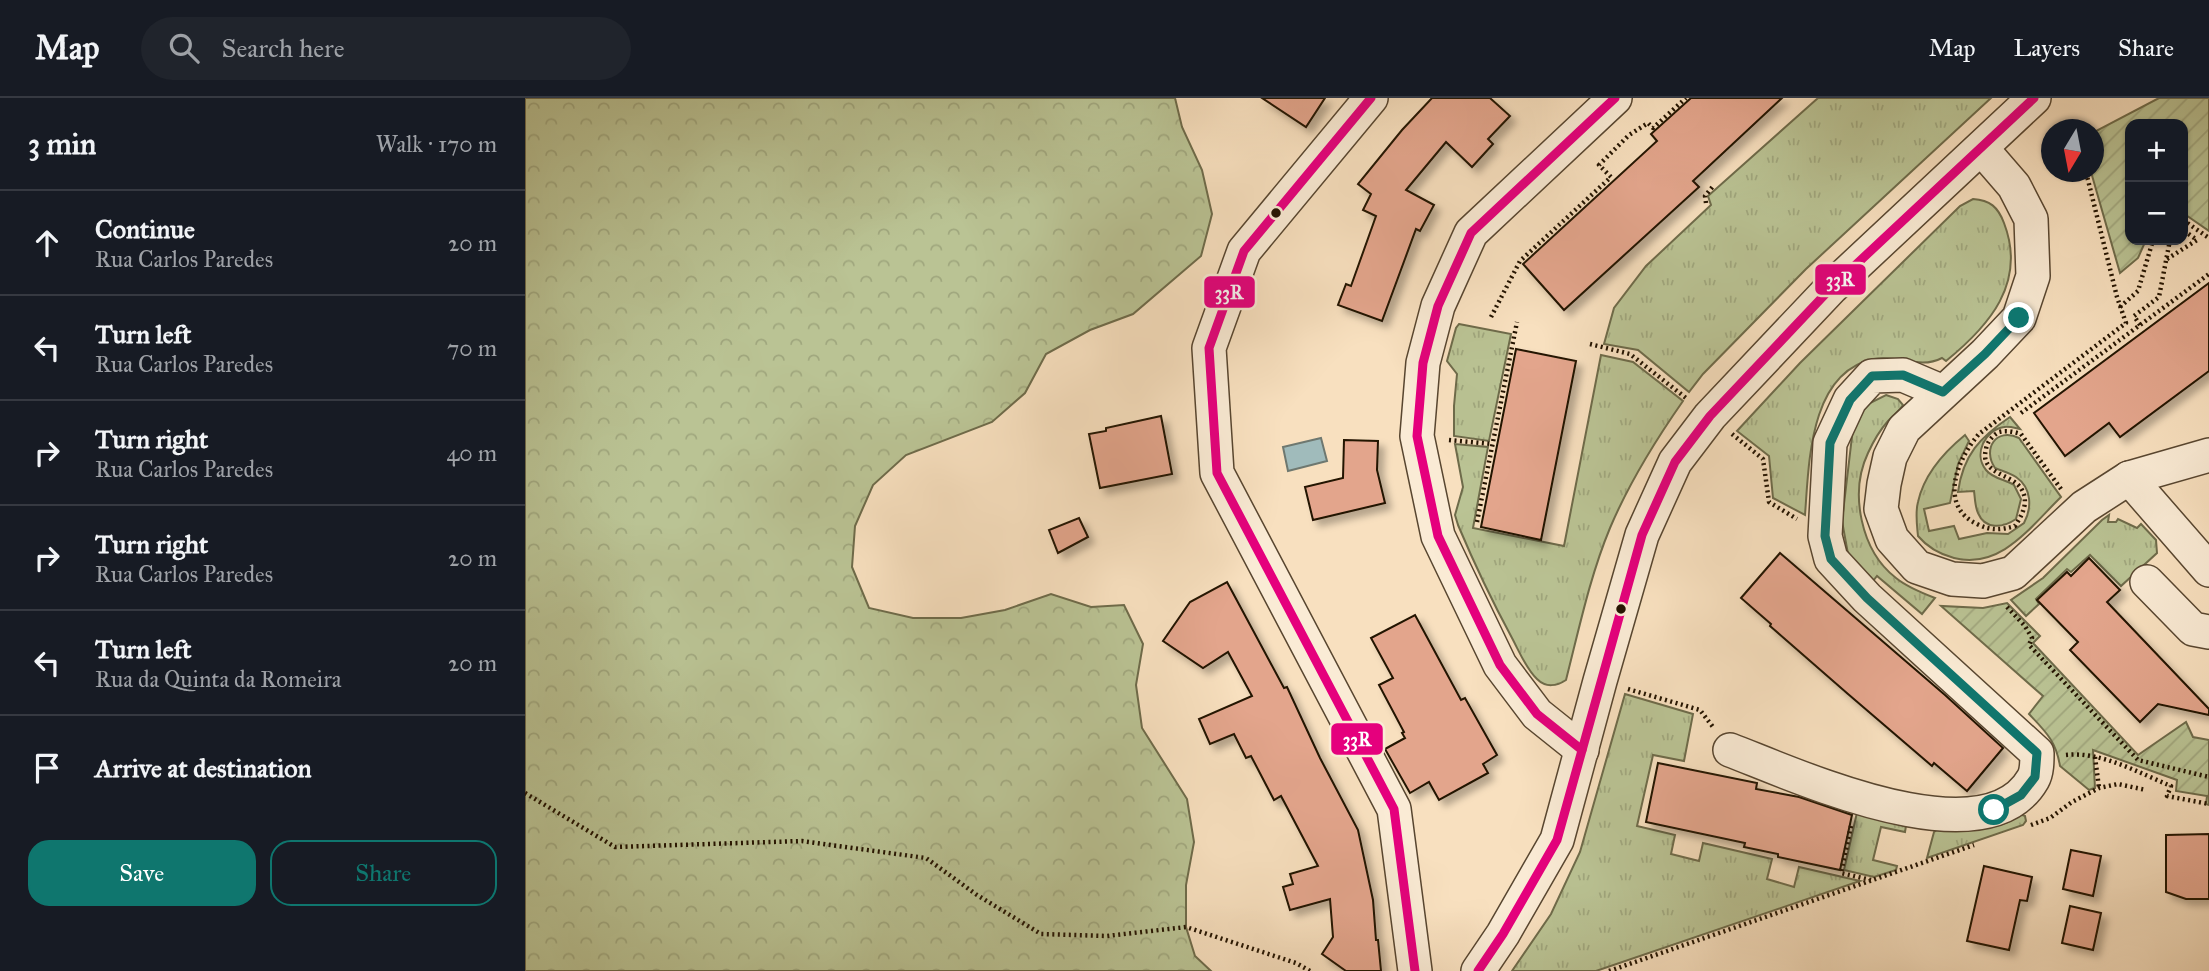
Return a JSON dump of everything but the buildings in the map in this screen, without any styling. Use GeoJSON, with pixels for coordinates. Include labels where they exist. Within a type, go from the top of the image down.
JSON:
{"type":"FeatureCollection","features":[{"type":"Feature","properties":{"kind":"street"},"geometry":{"type":"LineString","coordinates":[[1371,98],[1244,251],[1209,348],[1217,473],[1394,808],[1415,971]]}},
{"type":"Feature","properties":{"kind":"street"},"geometry":{"type":"LineString","coordinates":[[1582,750],[1537,714],[1500,665],[1438,536],[1416,436],[1423,363],[1438,306],[1471,233],[1615,98]]}},
{"type":"Feature","properties":{"kind":"street"},"geometry":{"type":"LineString","coordinates":[[1478,971],[1503,934],[1557,840],[1643,536],[1675,461],[1710,416],[1832,288],[2034,98]]}},
{"type":"Feature","properties":{"kind":"street"},"geometry":{"type":"LineString","coordinates":[[1982,149],[2014,186],[2031,219],[2033,276],[2019,318],[1985,354],[1904,429],[1890,457],[1881,509],[1892,539],[1917,567],[1952,579],[1983,581],[2014,573],[2084,507],[2129,478],[2209,455]]}},
{"type":"Feature","properties":{"kind":"street"},"geometry":{"type":"LineString","coordinates":[[1730,750],[1858,797],[1921,812],[1953,816],[1994,810],[2021,795],[2035,777],[2037,753],[1867,598],[1831,559],[1825,536],[1830,443],[1850,400],[1872,376],[1903,375],[1943,392]]}},
{"type":"Feature","properties":{"kind":"street"},"geometry":{"type":"LineString","coordinates":[[2129,478],[2209,570]]}},
{"type":"Feature","properties":{"kind":"street"},"geometry":{"type":"LineString","coordinates":[[2147,582],[2193,629],[2209,632]]}},
{"type":"Feature","properties":{"kind":"path"},"geometry":{"type":"LineString","coordinates":[[1491,317],[1520,261],[1611,177],[1599,164],[1629,135],[1648,123],[1653,128],[1686,98]]}},
{"type":"Feature","properties":{"kind":"path"},"geometry":{"type":"LineString","coordinates":[[2066,495],[2021,435],[2005,431],[1992,437],[1985,450],[1985,457],[1993,471],[2016,482],[2022,489],[2025,506],[2015,526],[1997,530],[1972,522],[1962,514],[1954,493],[1965,453],[1979,434],[2126,323],[2089,182]]}},
{"type":"Feature","properties":{"kind":"path"},"geometry":{"type":"LineString","coordinates":[[1706,203],[1705,196],[1714,185]]}},
{"type":"Feature","properties":{"kind":"path"},"geometry":{"type":"LineString","coordinates":[[2188,223],[2209,238]]}},
{"type":"Feature","properties":{"kind":"path"},"geometry":{"type":"LineString","coordinates":[[2166,259],[2197,240],[2188,234]]}},
{"type":"Feature","properties":{"kind":"path"},"geometry":{"type":"LineString","coordinates":[[2120,307],[2138,291],[2152,245]]}},
{"type":"Feature","properties":{"kind":"path"},"geometry":{"type":"LineString","coordinates":[[2140,325],[2134,316],[2159,298],[2169,245]]}},
{"type":"Feature","properties":{"kind":"path"},"geometry":{"type":"LineString","coordinates":[[2021,412],[2209,274]]}},
{"type":"Feature","properties":{"kind":"path"},"geometry":{"type":"LineString","coordinates":[[1477,522],[1517,322]]}},
{"type":"Feature","properties":{"kind":"path"},"geometry":{"type":"LineString","coordinates":[[1590,344],[1630,354],[1688,398]]}},
{"type":"Feature","properties":{"kind":"path"},"geometry":{"type":"LineString","coordinates":[[1733,435],[1763,458],[1769,502],[1799,520]]}},
{"type":"Feature","properties":{"kind":"path"},"geometry":{"type":"LineString","coordinates":[[1455,440],[1493,444]]}},
{"type":"Feature","properties":{"kind":"path"},"geometry":{"type":"LineString","coordinates":[[1983,581],[2025,626],[2032,638],[2029,645],[2138,760],[2209,777]]}},
{"type":"Feature","properties":{"kind":"path"},"geometry":{"type":"LineString","coordinates":[[1627,688],[1700,710],[1730,750]]}},
{"type":"Feature","properties":{"kind":"path"},"geometry":{"type":"LineString","coordinates":[[2058,757],[2075,754],[2119,764],[2171,786],[2167,796],[2209,804]]}},
{"type":"Feature","properties":{"kind":"path"},"geometry":{"type":"LineString","coordinates":[[2095,757],[2099,789]]}},
{"type":"Feature","properties":{"kind":"path"},"geometry":{"type":"LineString","coordinates":[[2025,827],[2050,818],[2072,802],[2099,789],[2118,784],[2146,790]]}},
{"type":"Feature","properties":{"kind":"path"},"geometry":{"type":"LineString","coordinates":[[525,793],[615,847],[802,841],[926,858],[977,895],[1041,934],[1107,936],[1186,928],[1296,963],[1310,971]]}},
{"type":"Feature","properties":{"kind":"path"},"geometry":{"type":"LineString","coordinates":[[1858,797],[1841,873],[1872,880]]}},
{"type":"Feature","properties":{"kind":"path"},"geometry":{"type":"LineString","coordinates":[[1609,971],[1975,845]]}},
{"type":"Feature","properties":{"kind":"green space"},"geometry":{"type":"Polygon","coordinates":[[[525,98],[1175,98],[1182,127],[1202,170],[1212,214],[1201,256],[1133,314],[1090,330],[1046,354],[1025,393],[992,422],[906,455],[873,485],[855,526],[852,567],[869,608],[913,618],[961,618],[1005,610],[1051,594],[1091,607],[1124,605],[1143,644],[1136,685],[1142,728],[1187,799],[1194,842],[1186,885],[1186,927],[1195,956],[1211,971],[525,971],[525,98]]]}},
{"type":"Feature","properties":{"kind":"green space"},"geometry":{"type":"Polygon","coordinates":[[[1818,98],[1991,98],[1806,269],[1703,374],[1689,392],[1638,350],[1604,344],[1614,308],[1646,266],[1711,205],[1708,196],[1818,98]]]}},
{"type":"Feature","properties":{"kind":"green space"},"geometry":{"type":"Polygon","coordinates":[[[2159,98],[2209,98],[2209,231],[2188,216],[2188,119],[2125,119],[2125,245],[2144,245],[2138,258],[2120,273],[2094,182],[2104,182],[2104,127],[2159,98]]]}},
{"type":"Feature","properties":{"kind":"green space"},"geometry":{"type":"Polygon","coordinates":[[[1973,199],[1989,203],[1996,209],[2004,223],[2010,245],[2011,265],[2007,284],[1989,318],[1946,361],[1942,358],[1925,363],[1883,358],[1853,367],[1836,382],[1817,423],[1811,447],[1805,515],[1773,498],[1769,456],[1737,431],[1800,363],[1960,206],[1973,199]]]}},
{"type":"Feature","properties":{"kind":"green space"},"geometry":{"type":"Polygon","coordinates":[[[1459,324],[1511,334],[1489,441],[1454,436],[1457,374],[1447,361],[1459,324]]]}},
{"type":"Feature","properties":{"kind":"green space"},"geometry":{"type":"Polygon","coordinates":[[[1601,355],[1633,362],[1683,401],[1643,463],[1610,528],[1591,584],[1566,680],[1548,685],[1537,679],[1523,660],[1458,525],[1455,515],[1463,487],[1455,444],[1488,447],[1473,528],[1564,546],[1601,355]]]}},
{"type":"Feature","properties":{"kind":"green space"},"geometry":{"type":"Polygon","coordinates":[[[1886,395],[1898,399],[1903,405],[1885,425],[1868,453],[1862,469],[1859,503],[1867,537],[1884,567],[1905,584],[1935,598],[1922,614],[1877,576],[1873,581],[1848,554],[1842,521],[1853,428],[1870,403],[1886,395]]]}},
{"type":"Feature","properties":{"kind":"green space"},"geometry":{"type":"Polygon","coordinates":[[[2010,417],[2020,429],[1997,429],[1987,438],[1981,450],[1982,464],[1986,470],[2014,485],[2021,499],[2016,519],[1995,526],[1981,519],[1976,508],[1974,491],[1958,492],[1964,467],[1975,448],[1990,432],[2010,417]]]}},
{"type":"Feature","properties":{"kind":"green space"},"geometry":{"type":"Polygon","coordinates":[[[1965,435],[1969,441],[1958,464],[1950,503],[1924,509],[1929,531],[1954,526],[1959,539],[1987,533],[2008,534],[2024,523],[2029,505],[2028,492],[2016,477],[1995,468],[1991,461],[1993,442],[2004,435],[2019,438],[2061,497],[2014,543],[1986,558],[1971,560],[1954,558],[1930,547],[1918,536],[1917,519],[1917,506],[1930,473],[1949,449],[1965,435]]]}},
{"type":"Feature","properties":{"kind":"green space"},"geometry":{"type":"Polygon","coordinates":[[[2109,515],[2108,522],[2116,522],[2118,519],[2137,528],[2141,524],[2156,540],[2157,553],[2121,586],[2090,555],[2071,572],[2067,569],[2036,599],[2039,604],[2026,616],[2011,600],[2043,578],[2109,515]]]}},
{"type":"Feature","properties":{"kind":"green space"},"geometry":{"type":"Polygon","coordinates":[[[2007,603],[2040,636],[2033,643],[2138,755],[2186,722],[2193,737],[2209,740],[2209,805],[2206,804],[2207,796],[2176,791],[2177,780],[2093,750],[2095,788],[2089,790],[2060,766],[2053,743],[2029,714],[2043,696],[1941,606],[1983,608],[2007,603]]]}},
{"type":"Feature","properties":{"kind":"green space"},"geometry":{"type":"Polygon","coordinates":[[[1625,694],[1693,714],[1684,761],[1653,755],[1637,826],[1675,835],[1671,854],[1699,861],[1703,843],[1772,859],[1767,879],[1794,887],[1799,867],[1860,881],[1596,971],[1512,971],[1551,914],[1580,852],[1625,694]]]}},
{"type":"Feature","properties":{"kind":"green space"},"geometry":{"type":"Polygon","coordinates":[[[1858,808],[1903,821],[1905,832],[1881,827],[1873,860],[1897,866],[1896,870],[1874,877],[1844,870],[1858,808]]]}},
{"type":"Feature","properties":{"kind":"green space"},"geometry":{"type":"Polygon","coordinates":[[[2020,814],[2025,816],[2023,825],[1927,858],[1934,832],[1938,829],[1993,826],[2012,820],[2020,814]]]}},
{"type":"Feature","properties":{"kind":"water"},"geometry":{"type":"Polygon","coordinates":[[[1321,438],[1327,461],[1288,471],[1283,447],[1321,438]]]}},
{"type":"Feature","properties":{"kind":"transit line","name":"33R"},"geometry":{"type":"LineString","coordinates":[[1371,98],[1244,251],[1209,348],[1217,473],[1394,809],[1415,971]]}},
{"type":"Feature","properties":{"kind":"transit line","name":"33R"},"geometry":{"type":"LineString","coordinates":[[1582,750],[1537,714],[1500,665],[1438,536],[1417,436],[1423,363],[1438,306],[1471,233],[1615,98]]}},
{"type":"Feature","properties":{"kind":"transit line","name":"33R"},"geometry":{"type":"LineString","coordinates":[[1478,971],[1503,934],[1557,840],[1642,535],[1675,462],[1710,416],[1832,287],[2034,98]]}},
{"type":"Feature","properties":{"kind":"route"},"geometry":{"type":"LineString","coordinates":[[1994,810],[2021,795],[2035,777],[2037,753],[1867,598],[1831,559],[1825,536],[1830,443],[1850,400],[1872,376],[1903,375],[1943,392],[2019,318]]}}]}
